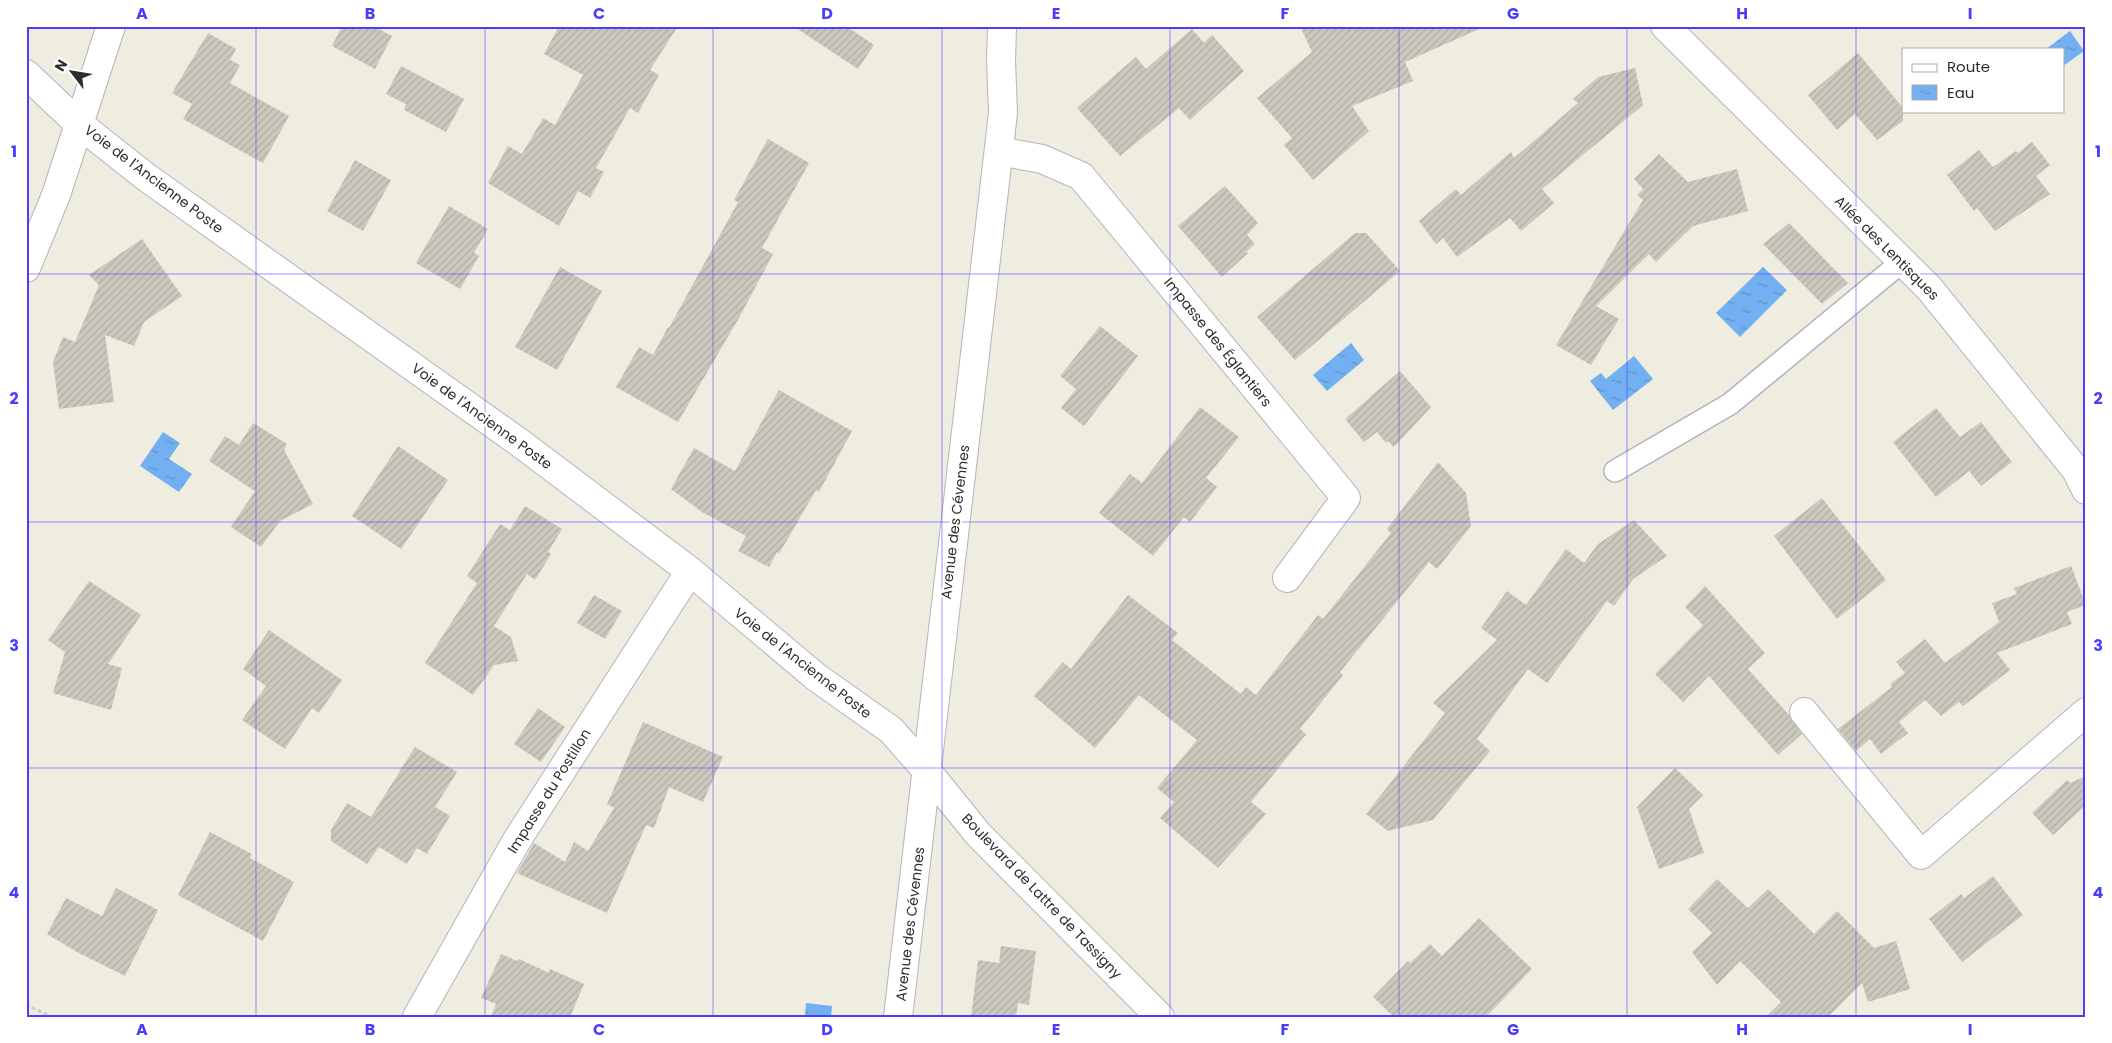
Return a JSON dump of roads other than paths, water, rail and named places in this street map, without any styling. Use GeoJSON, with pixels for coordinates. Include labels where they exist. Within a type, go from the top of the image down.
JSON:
{"type":"FeatureCollection","features":[{"type":"Feature","properties":{"kind":"street"},"geometry":{"type":"LineString","coordinates":[[26,268],[56,195],[111,26]]}},
{"type":"Feature","properties":{"kind":"street","name":"Avenue des Cévennes"},"geometry":{"type":"LineString","coordinates":[[898,1017],[1004,113],[1001,61],[1002,26]]}},
{"type":"Feature","properties":{"kind":"street","name":"Allée des Lentisques"},"geometry":{"type":"LineString","coordinates":[[1665,26],[1820,182],[1929,288],[2076,470],[2086,490]]}},
{"type":"Feature","properties":{"kind":"street","name":"Voie de l'Ancienne Poste"},"geometry":{"type":"LineString","coordinates":[[26,74],[80,124],[146,177],[520,443],[690,571],[816,676],[891,730],[927,771]]}},
{"type":"Feature","properties":{"kind":"street","name":"Impasse des Églantiers"},"geometry":{"type":"LineString","coordinates":[[999,151],[1042,159],[1081,176],[1346,498],[1287,578]]}},
{"type":"Feature","properties":{"kind":"street","name":"Impasse du Postillon"},"geometry":{"type":"LineString","coordinates":[[417,1017],[516,840],[690,571]]}},
{"type":"Feature","properties":{"kind":"street"},"geometry":{"type":"LineString","coordinates":[[1804,712],[1921,855],[2086,712]]}},
{"type":"Feature","properties":{"kind":"street","name":"Boulevard de Lattre de Tassigny"},"geometry":{"type":"LineString","coordinates":[[927,771],[978,834],[1160,1017]]}},
{"type":"Feature","properties":{"kind":"lane"},"geometry":{"type":"LineString","coordinates":[[1616,470],[1730,404],[1903,261]]}},
{"type":"Feature","properties":{"kind":"water"},"geometry":{"type":"Polygon","coordinates":[[[2070,31],[2084,51],[2064,65],[2064,48],[2047,48],[2070,31]]]}},
{"type":"Feature","properties":{"kind":"water"},"geometry":{"type":"Polygon","coordinates":[[[1763,267],[1787,290],[1740,337],[1716,313],[1763,267]]]}},
{"type":"Feature","properties":{"kind":"water"},"geometry":{"type":"Polygon","coordinates":[[[1351,343],[1364,360],[1327,391],[1313,375],[1351,343]]]}},
{"type":"Feature","properties":{"kind":"water"},"geometry":{"type":"Polygon","coordinates":[[[1634,356],[1653,379],[1613,410],[1590,381],[1601,373],[1606,379],[1634,356]]]}},
{"type":"Feature","properties":{"kind":"water"},"geometry":{"type":"Polygon","coordinates":[[[163,432],[180,443],[169,459],[192,474],[179,492],[140,466],[163,432]]]}},
{"type":"Feature","properties":{"kind":"water"},"geometry":{"type":"Polygon","coordinates":[[[806,1003],[832,1006],[831,1017],[805,1017],[806,1003]]]}}]}
